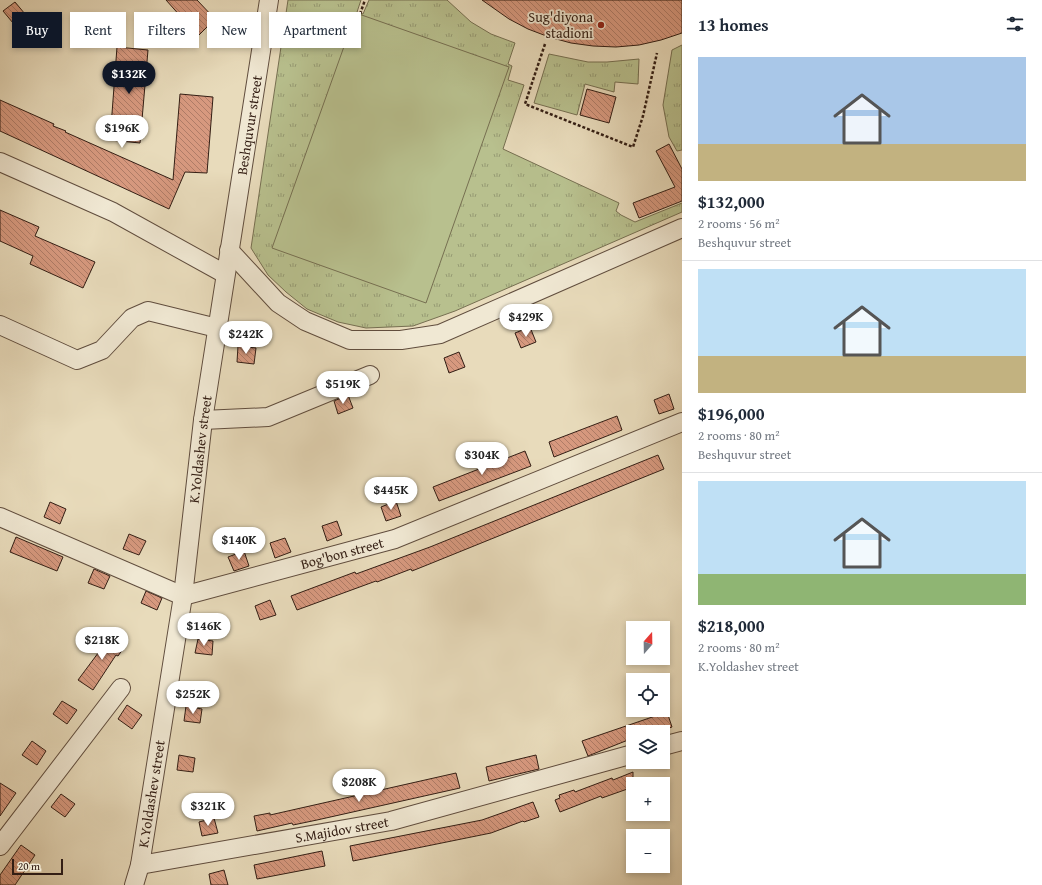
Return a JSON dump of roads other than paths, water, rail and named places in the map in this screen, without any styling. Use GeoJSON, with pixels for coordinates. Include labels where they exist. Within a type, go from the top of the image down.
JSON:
{"type":"FeatureCollection","features":[{"type":"Feature","properties":{"kind":"street","name":"Beshquvur street"},"geometry":{"type":"LineString","coordinates":[[229,250],[269,0]]}},
{"type":"Feature","properties":{"kind":"street"},"geometry":{"type":"LineString","coordinates":[[0,162],[113,212],[225,274]]}},
{"type":"Feature","properties":{"kind":"street"},"geometry":{"type":"LineString","coordinates":[[229,250],[278,303],[305,322],[350,340],[401,340],[440,334],[682,228]]}},
{"type":"Feature","properties":{"kind":"street","name":"K.Yoldashev street"},"geometry":{"type":"LineString","coordinates":[[134,885],[140,865],[183,596],[203,420],[229,250]]}},
{"type":"Feature","properties":{"kind":"street"},"geometry":{"type":"LineString","coordinates":[[0,325],[77,360],[102,350],[132,318],[148,311],[217,328]]}},
{"type":"Feature","properties":{"kind":"street"},"geometry":{"type":"LineString","coordinates":[[203,420],[268,417],[370,374]]}},
{"type":"Feature","properties":{"kind":"street","name":"Bog'bon street"},"geometry":{"type":"LineString","coordinates":[[183,596],[395,539],[682,422]]}},
{"type":"Feature","properties":{"kind":"street"},"geometry":{"type":"LineString","coordinates":[[0,518],[183,596]]}},
{"type":"Feature","properties":{"kind":"street"},"geometry":{"type":"LineString","coordinates":[[0,846],[120,688]]}},
{"type":"Feature","properties":{"kind":"street"},"geometry":{"type":"LineString","coordinates":[[670,744],[682,740]]}},
{"type":"Feature","properties":{"kind":"street","name":"S.Majidov street"},"geometry":{"type":"LineString","coordinates":[[140,865],[391,821],[626,756]]}},
{"type":"Feature","properties":{"kind":"place","name":"Sug'diyona stadioni"},"geometry":{"type":"Point","coordinates":[601,25]}}]}
